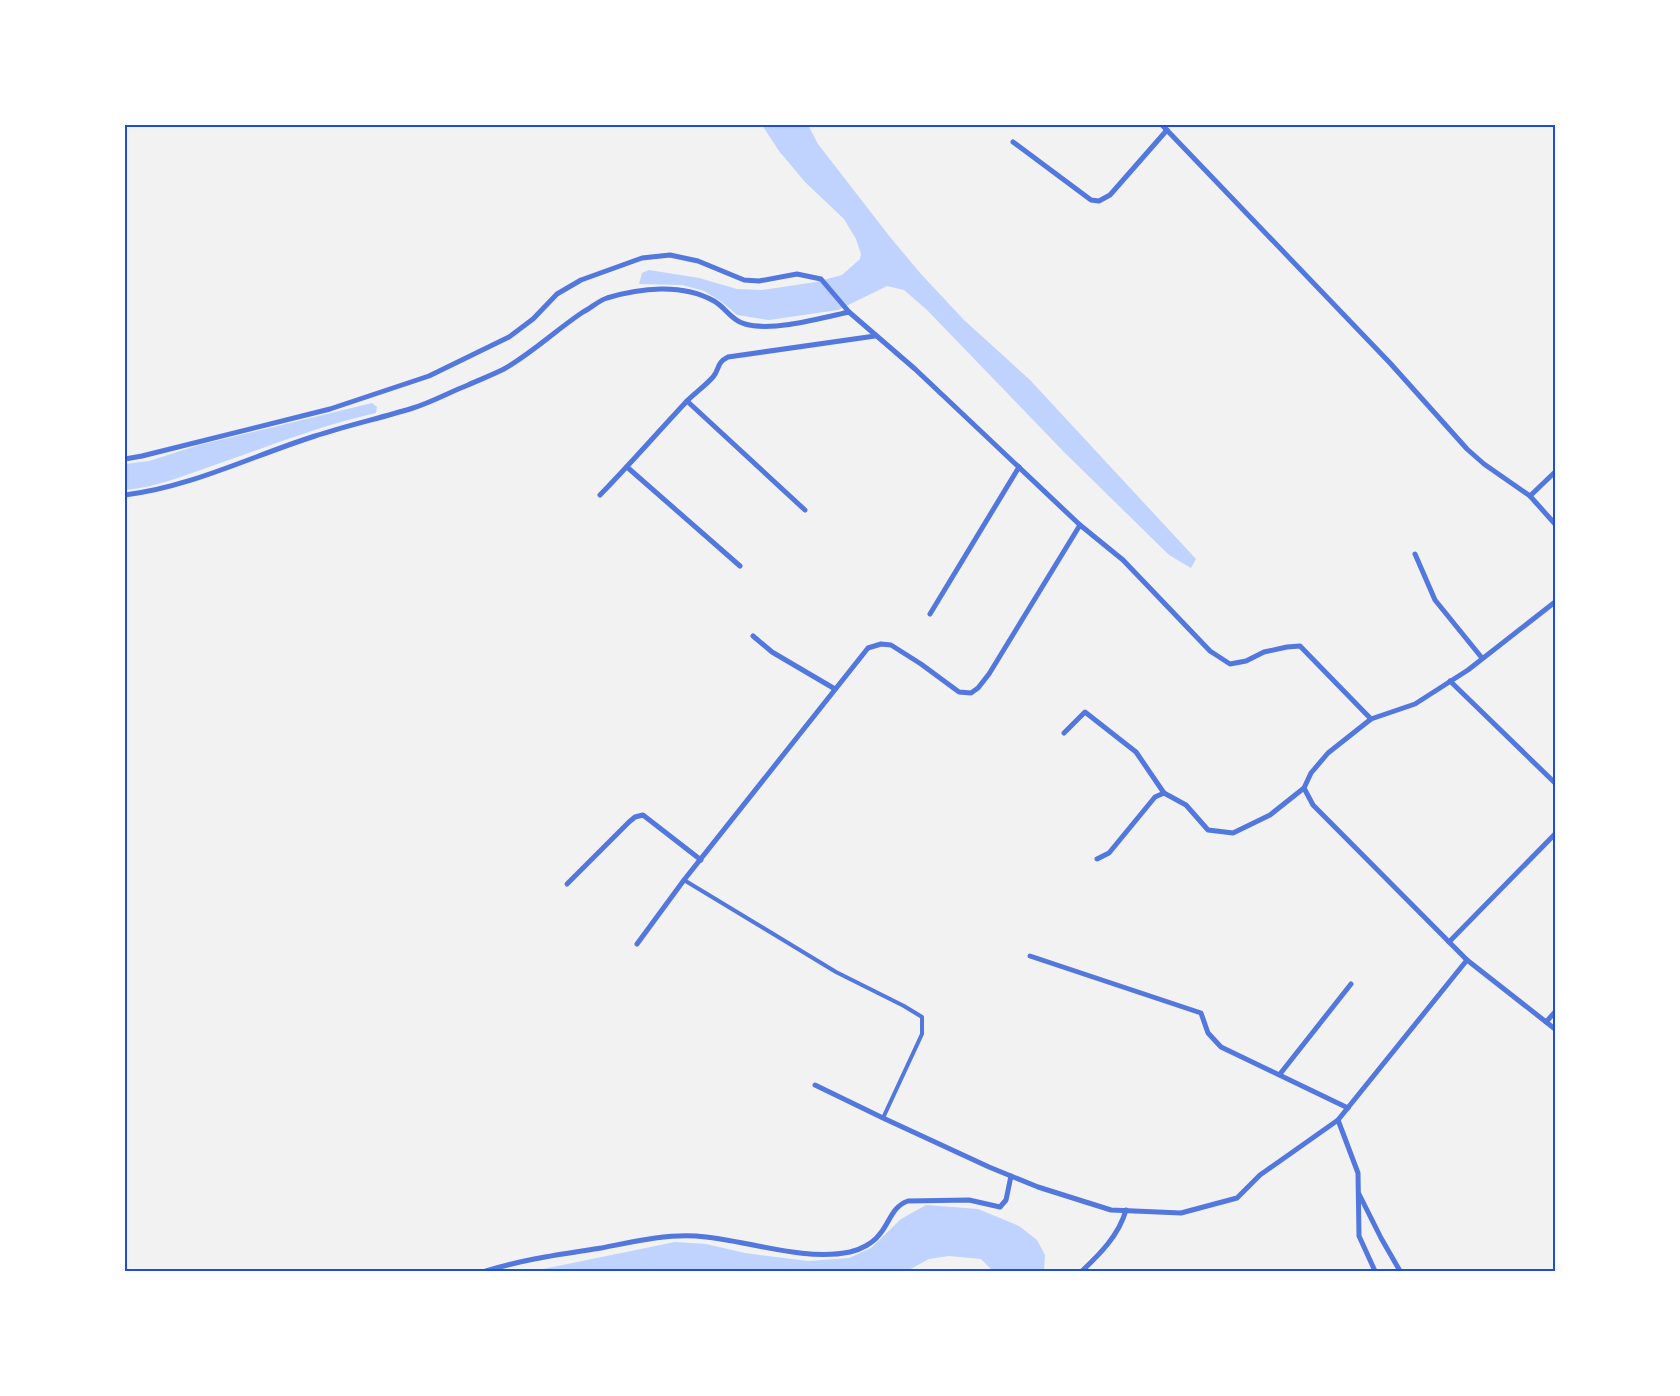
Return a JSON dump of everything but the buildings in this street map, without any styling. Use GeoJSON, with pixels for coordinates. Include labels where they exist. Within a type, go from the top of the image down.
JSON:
{"type":"FeatureCollection","features":[{"type":"Feature","properties":{"kind":"street"},"geometry":{"type":"LineString","coordinates":[[1162,125],[1390,363],[1467,450],[1530,496],[1555,524]]}},
{"type":"Feature","properties":{"kind":"street"},"geometry":{"type":"LineString","coordinates":[[1013,142],[1091,200],[1099,201],[1110,195],[1167,130]]}},
{"type":"Feature","properties":{"kind":"street"},"geometry":{"type":"LineString","coordinates":[[125,459],[330,409],[430,376],[509,337],[533,320],[557,294],[581,280],[642,258],[670,255],[698,261],[744,280],[759,280],[797,274],[822,279],[847,311],[915,369],[1080,525],[1123,560],[1210,651],[1230,664],[1246,661],[1264,652],[1300,646],[1371,719]]}},
{"type":"Feature","properties":{"kind":"street"},"geometry":{"type":"LineString","coordinates":[[125,495],[148,492],[227,468],[314,436],[415,407],[503,370],[530,352],[561,327],[604,299],[627,293],[659,289],[678,290],[702,295],[716,302],[742,324],[754,326],[780,325],[847,311]]}},
{"type":"Feature","properties":{"kind":"street"},"geometry":{"type":"LineString","coordinates":[[600,495],[712,378],[716,373],[718,365],[728,356],[875,336]]}},
{"type":"Feature","properties":{"kind":"street"},"geometry":{"type":"LineString","coordinates":[[687,402],[805,510]]}},
{"type":"Feature","properties":{"kind":"street"},"geometry":{"type":"LineString","coordinates":[[930,614],[1019,467]]}},
{"type":"Feature","properties":{"kind":"street"},"geometry":{"type":"LineString","coordinates":[[627,468],[740,566]]}},
{"type":"Feature","properties":{"kind":"street"},"geometry":{"type":"LineString","coordinates":[[1530,496],[1555,472]]}},
{"type":"Feature","properties":{"kind":"street"},"geometry":{"type":"LineString","coordinates":[[637,944],[684,880],[868,648],[881,644],[890,645],[921,664],[959,692],[971,693],[990,674],[1080,525]]}},
{"type":"Feature","properties":{"kind":"street"},"geometry":{"type":"LineString","coordinates":[[1415,554],[1435,600],[1482,658]]}},
{"type":"Feature","properties":{"kind":"street"},"geometry":{"type":"LineString","coordinates":[[1064,733],[1086,712],[1136,752],[1164,793],[1186,804],[1208,830],[1233,833],[1270,815],[1304,788],[1311,773],[1328,753],[1371,719],[1415,704],[1482,658],[1555,602]]}},
{"type":"Feature","properties":{"kind":"street"},"geometry":{"type":"LineString","coordinates":[[753,636],[772,652],[835,689]]}},
{"type":"Feature","properties":{"kind":"street"},"geometry":{"type":"LineString","coordinates":[[1450,681],[1555,783]]}},
{"type":"Feature","properties":{"kind":"street"},"geometry":{"type":"LineString","coordinates":[[1304,788],[1313,805],[1467,960],[1555,1029]]}},
{"type":"Feature","properties":{"kind":"street"},"geometry":{"type":"LineString","coordinates":[[1097,859],[1109,853],[1155,797],[1164,793]]}},
{"type":"Feature","properties":{"kind":"street"},"geometry":{"type":"LineString","coordinates":[[567,884],[629,822],[635,817],[643,815],[700,860]]}},
{"type":"Feature","properties":{"kind":"street"},"geometry":{"type":"LineString","coordinates":[[1449,942],[1555,834]]}},
{"type":"Feature","properties":{"kind":"street"},"geometry":{"type":"LineString","coordinates":[[1030,956],[1200,1013],[1208,1033],[1221,1047],[1348,1108]]}},
{"type":"Feature","properties":{"kind":"street"},"geometry":{"type":"LineString","coordinates":[[815,1085],[883,1118],[1038,1187],[1110,1210],[1181,1213],[1237,1198],[1260,1175],[1338,1120],[1467,960]]}},
{"type":"Feature","properties":{"kind":"street"},"geometry":{"type":"LineString","coordinates":[[1280,1074],[1351,984]]}},
{"type":"Feature","properties":{"kind":"street"},"geometry":{"type":"LineString","coordinates":[[1546,1022],[1555,1012]]}},
{"type":"Feature","properties":{"kind":"street"},"geometry":{"type":"LineString","coordinates":[[1338,1120],[1358,1173],[1359,1236],[1375,1271]]}},
{"type":"Feature","properties":{"kind":"street"},"geometry":{"type":"LineString","coordinates":[[486,1271],[511,1263],[636,1242],[687,1236],[715,1238],[791,1251],[828,1255],[852,1252],[868,1244],[879,1235],[895,1209],[900,1204],[908,1201],[969,1200],[1000,1207],[1006,1200],[1011,1176]]}},
{"type":"Feature","properties":{"kind":"street"},"geometry":{"type":"LineString","coordinates":[[1359,1192],[1366,1209],[1400,1271]]}},
{"type":"Feature","properties":{"kind":"street"},"geometry":{"type":"LineString","coordinates":[[1082,1271],[1099,1255],[1122,1224],[1126,1210]]}},
{"type":"Feature","properties":{"kind":"lane"},"geometry":{"type":"LineString","coordinates":[[684,880],[836,972],[922,1017],[922,1034],[883,1118]]}},
{"type":"Feature","properties":{"kind":"water"},"geometry":{"type":"Polygon","coordinates":[[[762,125],[808,125],[818,144],[921,274],[964,320],[1030,380],[1196,559],[1191,568],[1169,555],[1063,451],[927,310],[904,290],[887,286],[838,310],[769,320],[737,315],[722,302],[704,291],[682,285],[639,284],[642,273],[649,270],[699,278],[737,289],[762,290],[816,282],[842,275],[860,259],[861,254],[856,239],[844,219],[805,182],[779,151],[762,125]]]}},
{"type":"Feature","properties":{"kind":"water"},"geometry":{"type":"Polygon","coordinates":[[[372,403],[377,407],[376,413],[311,431],[166,482],[125,490],[125,464],[149,461],[199,445],[372,403]]]}},
{"type":"Feature","properties":{"kind":"water"},"geometry":{"type":"Polygon","coordinates":[[[926,1205],[978,1209],[1019,1226],[1037,1240],[1045,1255],[1044,1271],[993,1271],[981,1259],[949,1256],[929,1259],[907,1271],[533,1271],[675,1242],[706,1244],[745,1253],[808,1261],[849,1258],[871,1248],[901,1219],[926,1205]]]}}]}
